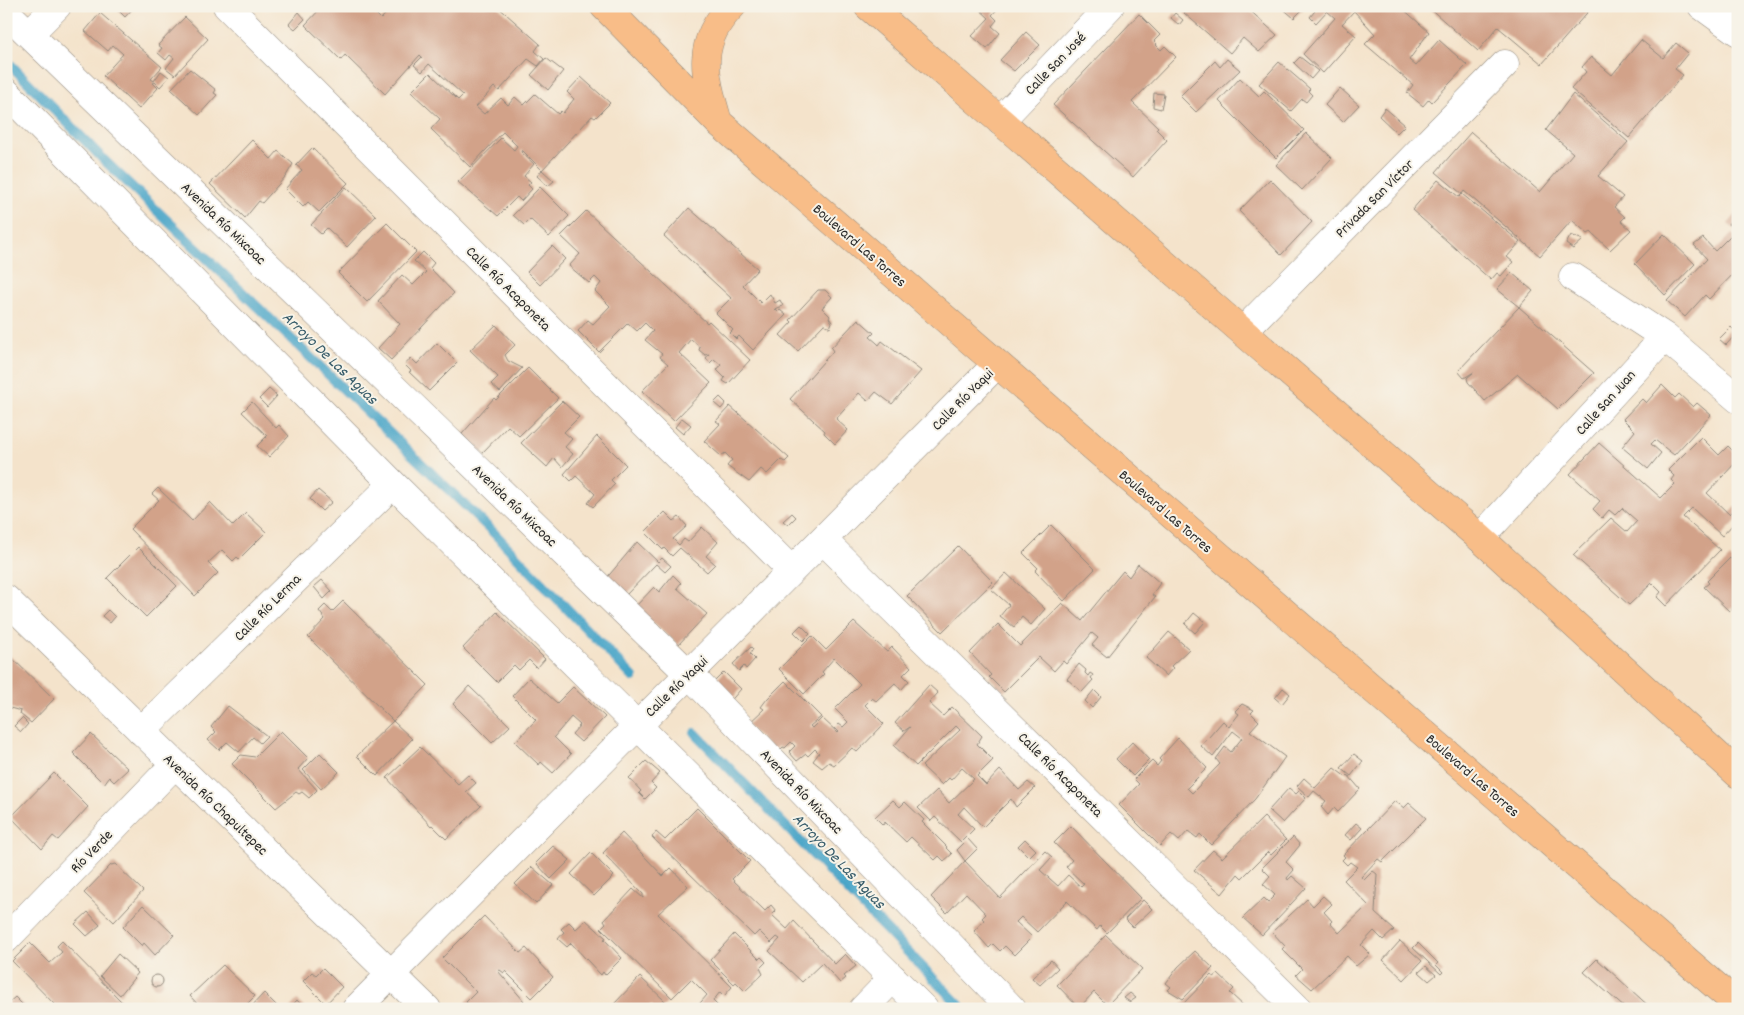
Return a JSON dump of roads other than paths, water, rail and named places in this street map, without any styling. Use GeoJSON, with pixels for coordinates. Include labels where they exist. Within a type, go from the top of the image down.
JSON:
{"type":"FeatureCollection","features":[{"type":"Feature","properties":{"kind":"main road","name":"Boulevard Las Torres"},"geometry":{"type":"LineString","coordinates":[[604,6],[718,122],[1738,1005]]}},
{"type":"Feature","properties":{"kind":"main road"},"geometry":{"type":"LineString","coordinates":[[718,122],[707,85],[705,58],[710,36],[732,6]]}},
{"type":"Feature","properties":{"kind":"main road"},"geometry":{"type":"LineString","coordinates":[[868,6],[1480,538],[1738,774]]}},
{"type":"Feature","properties":{"kind":"street"},"geometry":{"type":"LineString","coordinates":[[29,34],[57,6]]}},
{"type":"Feature","properties":{"kind":"street","name":"Calle Río Acaponeta"},"geometry":{"type":"LineString","coordinates":[[227,6],[791,570]]}},
{"type":"Feature","properties":{"kind":"street","name":"Calle San José"},"geometry":{"type":"LineString","coordinates":[[1000,121],[1110,6]]}},
{"type":"Feature","properties":{"kind":"street"},"geometry":{"type":"LineString","coordinates":[[1702,6],[1738,32]]}},
{"type":"Feature","properties":{"kind":"street","name":"Avenida Río Mixcoac"},"geometry":{"type":"LineString","coordinates":[[6,12],[689,674],[1012,1009]]}},
{"type":"Feature","properties":{"kind":"street","name":"Privada San Víctor"},"geometry":{"type":"LineString","coordinates":[[1243,331],[1505,64]]}},
{"type":"Feature","properties":{"kind":"street"},"geometry":{"type":"LineString","coordinates":[[6,92],[392,484],[924,1009]]}},
{"type":"Feature","properties":{"kind":"street"},"geometry":{"type":"LineString","coordinates":[[1573,277],[1664,337],[1738,399]]}},
{"type":"Feature","properties":{"kind":"street","name":"Calle San Juan"},"geometry":{"type":"LineString","coordinates":[[1480,538],[1664,337]]}},
{"type":"Feature","properties":{"kind":"street","name":"Calle Río Yaqui"},"geometry":{"type":"LineString","coordinates":[[356,1009],[636,725],[997,364]]}},
{"type":"Feature","properties":{"kind":"street","name":"Calle Río Lerma"},"geometry":{"type":"LineString","coordinates":[[141,731],[392,484]]}},
{"type":"Feature","properties":{"kind":"street","name":"Calle Río Acaponeta"},"geometry":{"type":"LineString","coordinates":[[823,540],[1298,1009]]}},
{"type":"Feature","properties":{"kind":"street","name":"Avenida Río Chapultepec"},"geometry":{"type":"LineString","coordinates":[[6,599],[427,1009]]}},
{"type":"Feature","properties":{"kind":"street","name":"Río Verde"},"geometry":{"type":"LineString","coordinates":[[6,939],[175,764]]}},
{"type":"Feature","properties":{"kind":"street"},"geometry":{"type":"LineString","coordinates":[[863,1009],[893,978]]}},
{"type":"Feature","properties":{"kind":"waterway","name":"Arroyo De Las Aguas"},"geometry":{"type":"LineString","coordinates":[[6,60],[105,161],[492,531],[633,677]]}},
{"type":"Feature","properties":{"kind":"waterway","name":"Arroyo De Las Aguas"},"geometry":{"type":"LineString","coordinates":[[695,733],[963,1009]]}}]}
